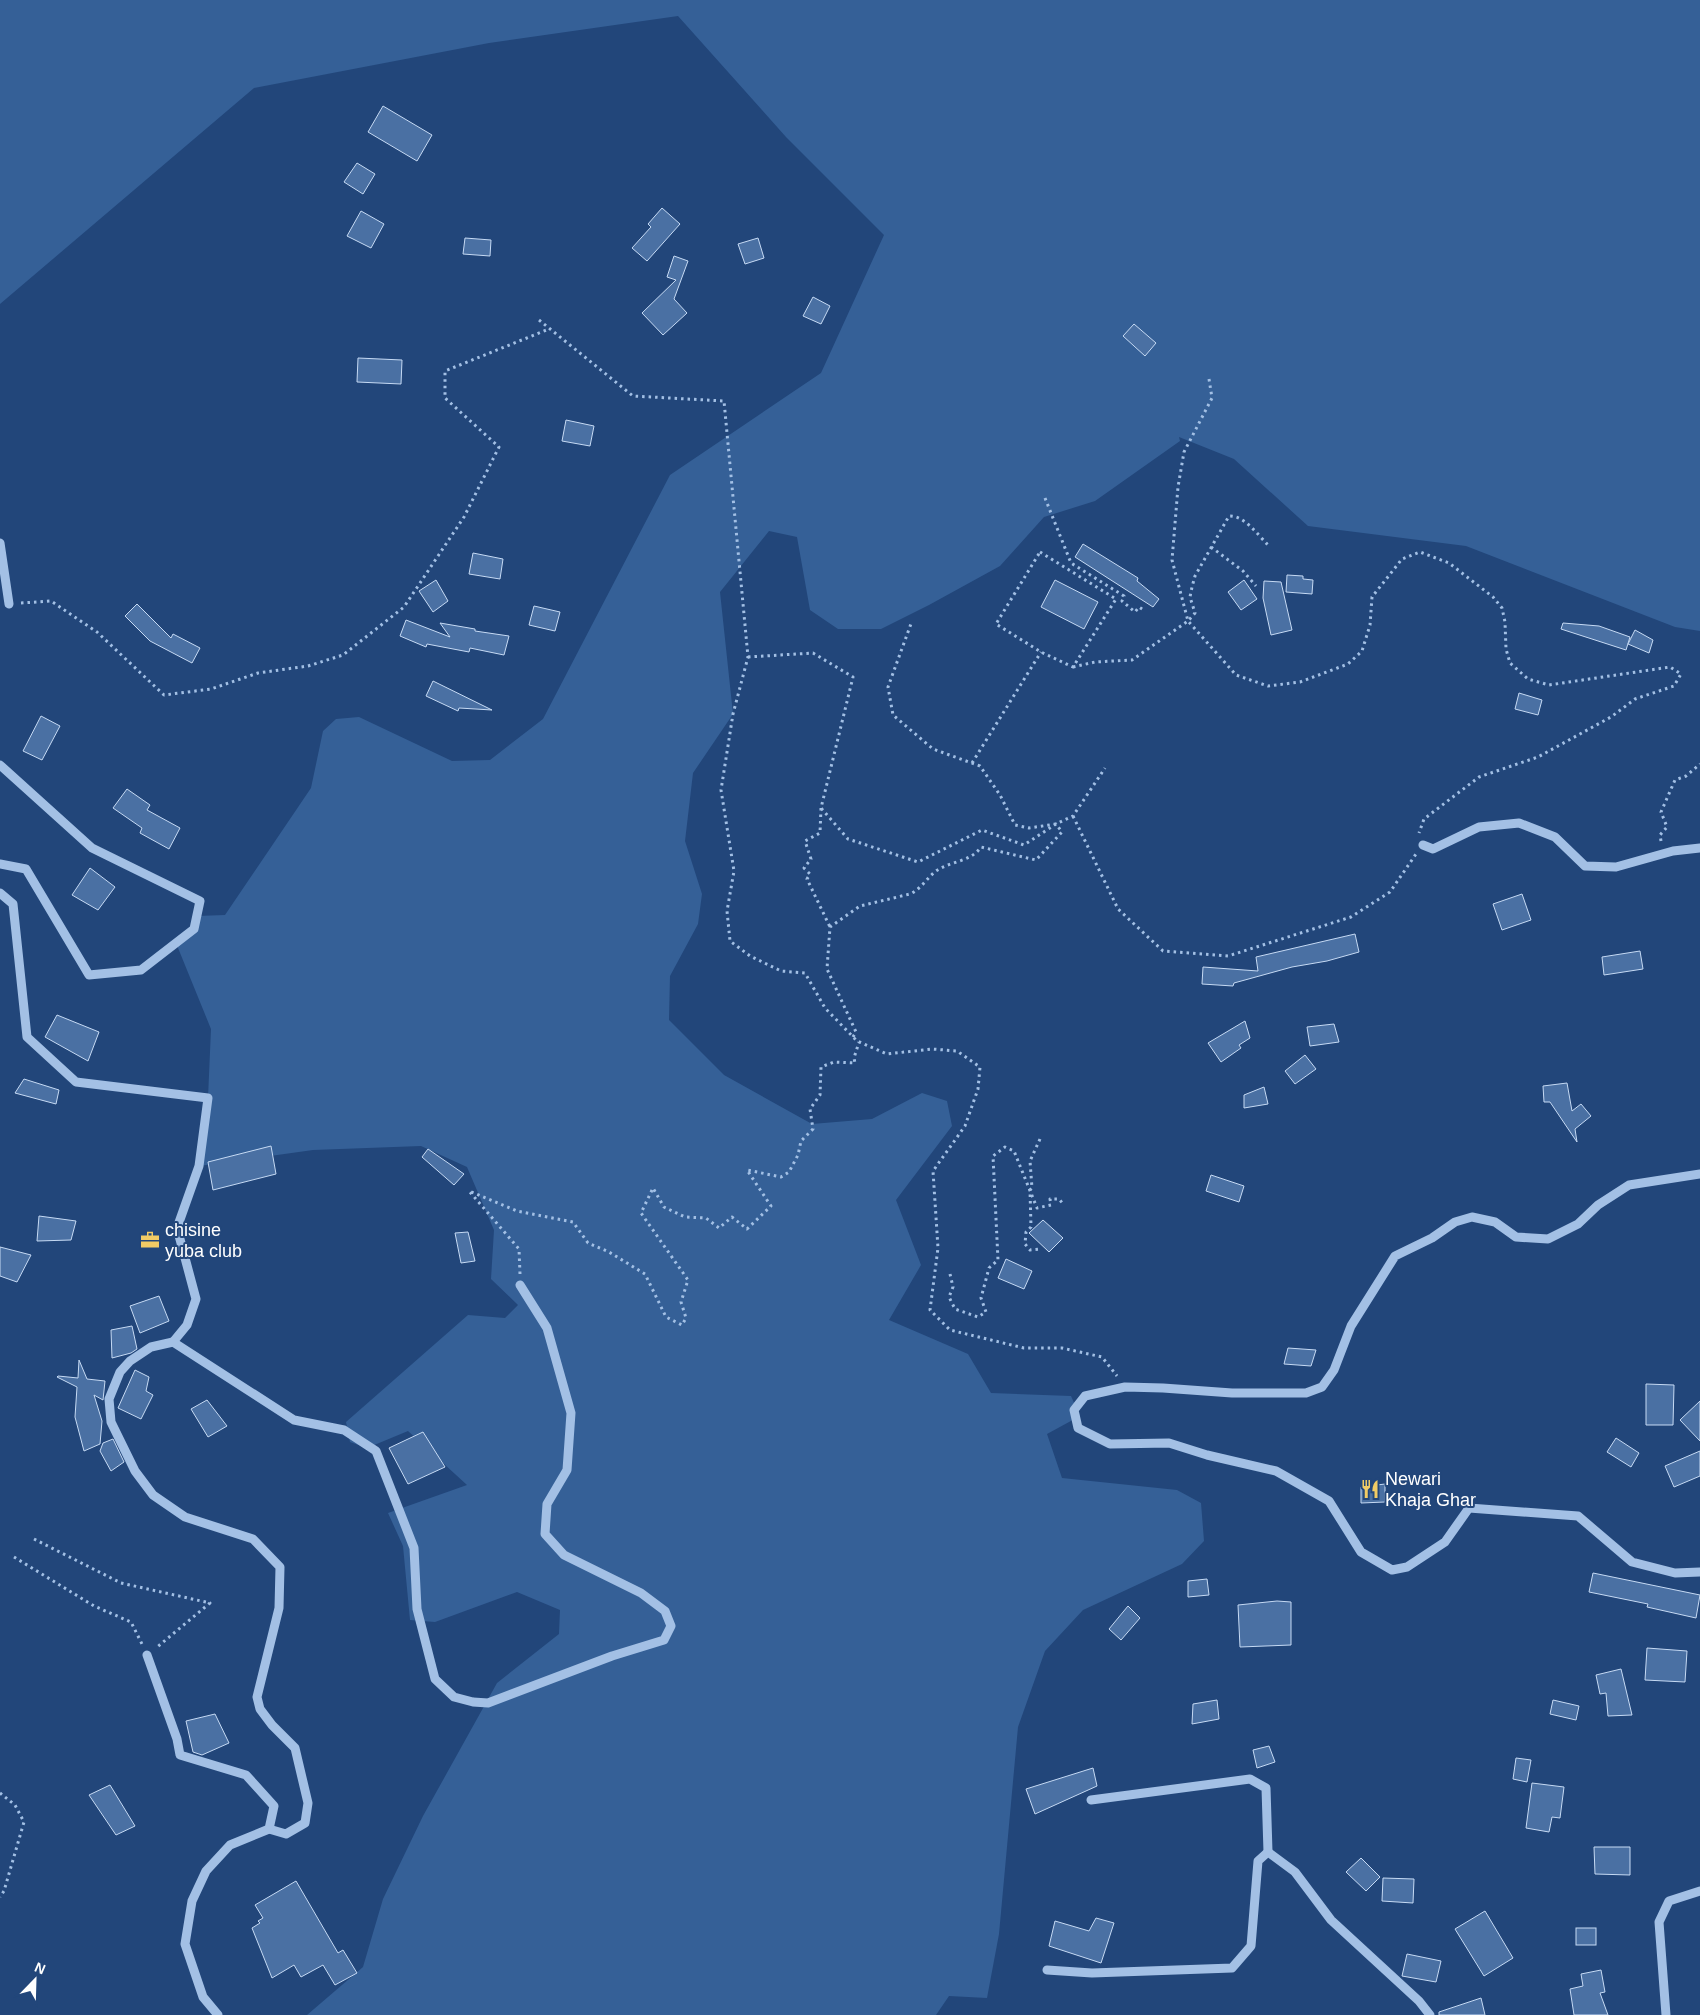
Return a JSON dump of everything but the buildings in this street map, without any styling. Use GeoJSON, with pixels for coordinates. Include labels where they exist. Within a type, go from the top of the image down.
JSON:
{"type":"FeatureCollection","features":[{"type":"Feature","properties":{"kind":"street"},"geometry":{"type":"LineString","coordinates":[[0,543],[9,604]]}},
{"type":"Feature","properties":{"kind":"street"},"geometry":{"type":"LineString","coordinates":[[0,765],[92,848],[200,901],[194,929],[141,970],[89,975],[26,869],[0,864]]}},
{"type":"Feature","properties":{"kind":"street"},"geometry":{"type":"LineString","coordinates":[[1423,845],[1433,848],[1479,827],[1519,822],[1555,838],[1585,866],[1616,867],[1664,853],[1700,848]]}},
{"type":"Feature","properties":{"kind":"street"},"geometry":{"type":"LineString","coordinates":[[0,893],[13,904],[27,1037],[76,1082],[208,1098],[199,1166],[177,1228],[196,1299],[187,1325],[173,1342],[151,1347],[130,1361],[120,1372],[109,1399],[111,1422],[135,1471],[153,1494],[185,1517],[253,1539],[280,1567],[279,1608],[257,1696],[260,1709],[295,1748],[308,1803],[305,1823],[286,1834],[269,1829],[230,1845],[206,1871],[192,1901],[185,1944],[203,1997],[218,2015]]}},
{"type":"Feature","properties":{"kind":"street"},"geometry":{"type":"LineString","coordinates":[[1700,1174],[1629,1185],[1598,1205],[1578,1224],[1548,1239],[1516,1237],[1495,1222],[1472,1217],[1455,1222],[1432,1238],[1395,1256],[1351,1326],[1334,1370],[1322,1387],[1306,1393],[1232,1393],[1125,1387],[1085,1396],[1074,1410],[1078,1428],[1110,1444],[1169,1443],[1207,1455],[1276,1471],[1329,1501],[1361,1552],[1392,1570],[1407,1567],[1445,1542],[1469,1508],[1578,1516],[1632,1562],[1675,1573],[1700,1572]]}},
{"type":"Feature","properties":{"kind":"street"},"geometry":{"type":"LineString","coordinates":[[173,1342],[294,1420],[344,1430],[376,1451],[414,1548],[417,1609],[435,1679],[454,1697],[488,1703],[612,1656],[664,1640],[672,1626],[664,1611],[641,1593],[564,1555],[546,1534],[547,1504],[567,1470],[571,1413],[547,1328],[520,1285]]}},
{"type":"Feature","properties":{"kind":"street"},"geometry":{"type":"LineString","coordinates":[[148,1655],[177,1739],[180,1755],[246,1775],[274,1806],[269,1829]]}},
{"type":"Feature","properties":{"kind":"street"},"geometry":{"type":"LineString","coordinates":[[1047,1970],[1092,1973],[1232,1968],[1251,1946],[1258,1861],[1268,1852],[1266,1788],[1250,1779],[1091,1800]]}},
{"type":"Feature","properties":{"kind":"street"},"geometry":{"type":"LineString","coordinates":[[1268,1852],[1295,1872],[1331,1920],[1419,2001],[1430,2015]]}},
{"type":"Feature","properties":{"kind":"street"},"geometry":{"type":"LineString","coordinates":[[1666,2015],[1660,1922],[1669,1901],[1700,1891]]}},
{"type":"Feature","properties":{"kind":"path"},"geometry":{"type":"LineString","coordinates":[[539,320],[633,396],[724,401],[748,657],[733,714],[721,790],[734,871],[727,910],[730,941],[750,956],[781,971],[805,973],[825,1008],[859,1042],[887,1054],[932,1048],[957,1051],[980,1066],[978,1089],[965,1126],[934,1171],[938,1248],[930,1310],[950,1330],[1024,1348],[1062,1348],[1102,1357],[1125,1387]]}},
{"type":"Feature","properties":{"kind":"path"},"geometry":{"type":"LineString","coordinates":[[9,604],[52,601],[97,632],[164,695],[211,689],[258,673],[308,666],[343,656],[404,607],[464,517],[499,447],[445,398],[445,371],[550,329]]}},
{"type":"Feature","properties":{"kind":"path"},"geometry":{"type":"LineString","coordinates":[[1073,816],[1118,909],[1163,951],[1228,956],[1351,917],[1390,892],[1423,845],[1419,834],[1424,819],[1479,776],[1538,757],[1611,717],[1635,699],[1674,686],[1681,674],[1670,667],[1549,685],[1528,679],[1510,663],[1506,649],[1505,622],[1502,608],[1494,597],[1449,563],[1420,552],[1402,559],[1372,597],[1370,625],[1362,651],[1348,664],[1300,682],[1268,686],[1236,675],[1188,621],[1172,560],[1178,487],[1184,452],[1212,398],[1209,379]]}},
{"type":"Feature","properties":{"kind":"path"},"geometry":{"type":"LineString","coordinates":[[1045,498],[1071,563],[1124,596],[1122,601],[1135,612],[1140,607],[1145,611]]}},
{"type":"Feature","properties":{"kind":"path"},"geometry":{"type":"LineString","coordinates":[[1073,667],[1116,599],[1040,552],[996,624],[1041,652],[1073,667],[1095,662],[1132,660],[1188,621],[1195,613],[1190,597],[1192,586],[1229,516],[1236,516],[1243,521],[1268,545]]}},
{"type":"Feature","properties":{"kind":"path"},"geometry":{"type":"LineString","coordinates":[[1211,547],[1243,571],[1256,586]]}},
{"type":"Feature","properties":{"kind":"path"},"geometry":{"type":"LineString","coordinates":[[912,621],[888,687],[893,715],[933,749],[980,766],[1000,795],[1015,825],[1029,828],[1056,824]]}},
{"type":"Feature","properties":{"kind":"path"},"geometry":{"type":"LineString","coordinates":[[972,763],[1041,652]]}},
{"type":"Feature","properties":{"kind":"path"},"geometry":{"type":"LineString","coordinates":[[748,657],[814,653],[853,677],[821,808],[820,833],[805,841],[811,859],[804,868],[810,874],[807,879],[830,927],[827,969],[856,1032],[853,1037]]}},
{"type":"Feature","properties":{"kind":"path"},"geometry":{"type":"LineString","coordinates":[[1664,853],[1660,835],[1667,827],[1661,812],[1675,780],[1686,776],[1700,764]]}},
{"type":"Feature","properties":{"kind":"path"},"geometry":{"type":"LineString","coordinates":[[821,808],[848,839],[918,862],[982,830],[1024,845],[1056,824],[1073,816],[1105,768]]}},
{"type":"Feature","properties":{"kind":"path"},"geometry":{"type":"LineString","coordinates":[[830,927],[860,906],[916,891],[937,870],[977,854],[981,848],[1036,860],[1062,832],[1056,824]]}},
{"type":"Feature","properties":{"kind":"path"},"geometry":{"type":"LineString","coordinates":[[520,1285],[519,1249],[469,1191],[517,1211],[573,1222],[588,1243],[609,1252],[645,1274],[666,1317],[682,1325],[686,1318],[681,1302],[688,1280],[641,1213],[653,1188],[664,1207],[685,1217],[706,1218],[719,1228],[732,1217],[747,1228],[771,1206],[747,1170],[781,1177],[789,1172],[798,1155],[801,1141],[813,1129],[810,1109],[820,1095],[822,1067],[834,1062],[855,1063],[854,1058],[859,1042]]}},
{"type":"Feature","properties":{"kind":"path"},"geometry":{"type":"LineString","coordinates":[[1040,1140],[1030,1161],[1032,1188],[1030,1190],[1030,1227],[1026,1232],[1025,1244],[1030,1250],[1041,1249]]}},
{"type":"Feature","properties":{"kind":"path"},"geometry":{"type":"LineString","coordinates":[[950,1274],[953,1287],[948,1297],[955,1309],[978,1317],[986,1312],[980,1298],[989,1268],[998,1260],[993,1156],[1005,1147],[1014,1151],[1037,1208],[1051,1205],[1050,1199],[1059,1199],[1064,1205]]}},
{"type":"Feature","properties":{"kind":"path"},"geometry":{"type":"LineString","coordinates":[[14,1557],[94,1606],[132,1622],[148,1655],[210,1602],[121,1583],[34,1539]]}},
{"type":"Feature","properties":{"kind":"path"},"geometry":{"type":"LineString","coordinates":[[0,1793],[16,1805],[24,1822],[4,1891],[0,1897]]}},
{"type":"Feature","properties":{"kind":"shaded area"},"geometry":{"type":"Polygon","coordinates":[[[0,0],[1700,0],[1700,631],[1675,627],[1466,546],[1308,526],[1234,459],[1179,437],[1180,441],[1095,501],[1044,517],[1000,566],[881,629],[838,629],[810,610],[797,537],[769,531],[720,592],[733,714],[693,773],[685,841],[702,894],[698,924],[670,976],[669,1020],[724,1075],[812,1124],[872,1119],[922,1093],[947,1101],[952,1126],[896,1200],[921,1265],[889,1320],[968,1354],[991,1393],[1071,1396],[1080,1416],[1047,1434],[1062,1478],[1177,1490],[1201,1503],[1204,1541],[1182,1564],[1083,1610],[1045,1651],[1018,1727],[999,1934],[987,1998],[949,1996],[936,2015],[307,2015],[363,1967],[383,1899],[423,1816],[497,1683],[559,1634],[560,1610],[517,1592],[435,1622],[410,1620],[403,1546],[388,1513],[467,1485],[408,1431],[367,1448],[350,1442],[346,1422],[468,1315],[505,1318],[518,1305],[491,1279],[494,1230],[467,1167],[421,1146],[313,1150],[199,1166],[208,1098],[211,1029],[176,943],[194,929],[197,916],[225,915],[311,788],[323,731],[336,719],[359,717],[452,761],[490,760],[543,719],[670,475],[821,373],[884,235],[786,137],[678,16],[489,43],[254,88],[0,304],[0,0]]]}},
{"type":"Feature","properties":{"kind":"place","name":"chisine yuba club"},"geometry":{"type":"Point","coordinates":[150,1240]}},
{"type":"Feature","properties":{"kind":"place","name":"Newari Khaja Ghar"},"geometry":{"type":"Point","coordinates":[1370,1489]}}]}
